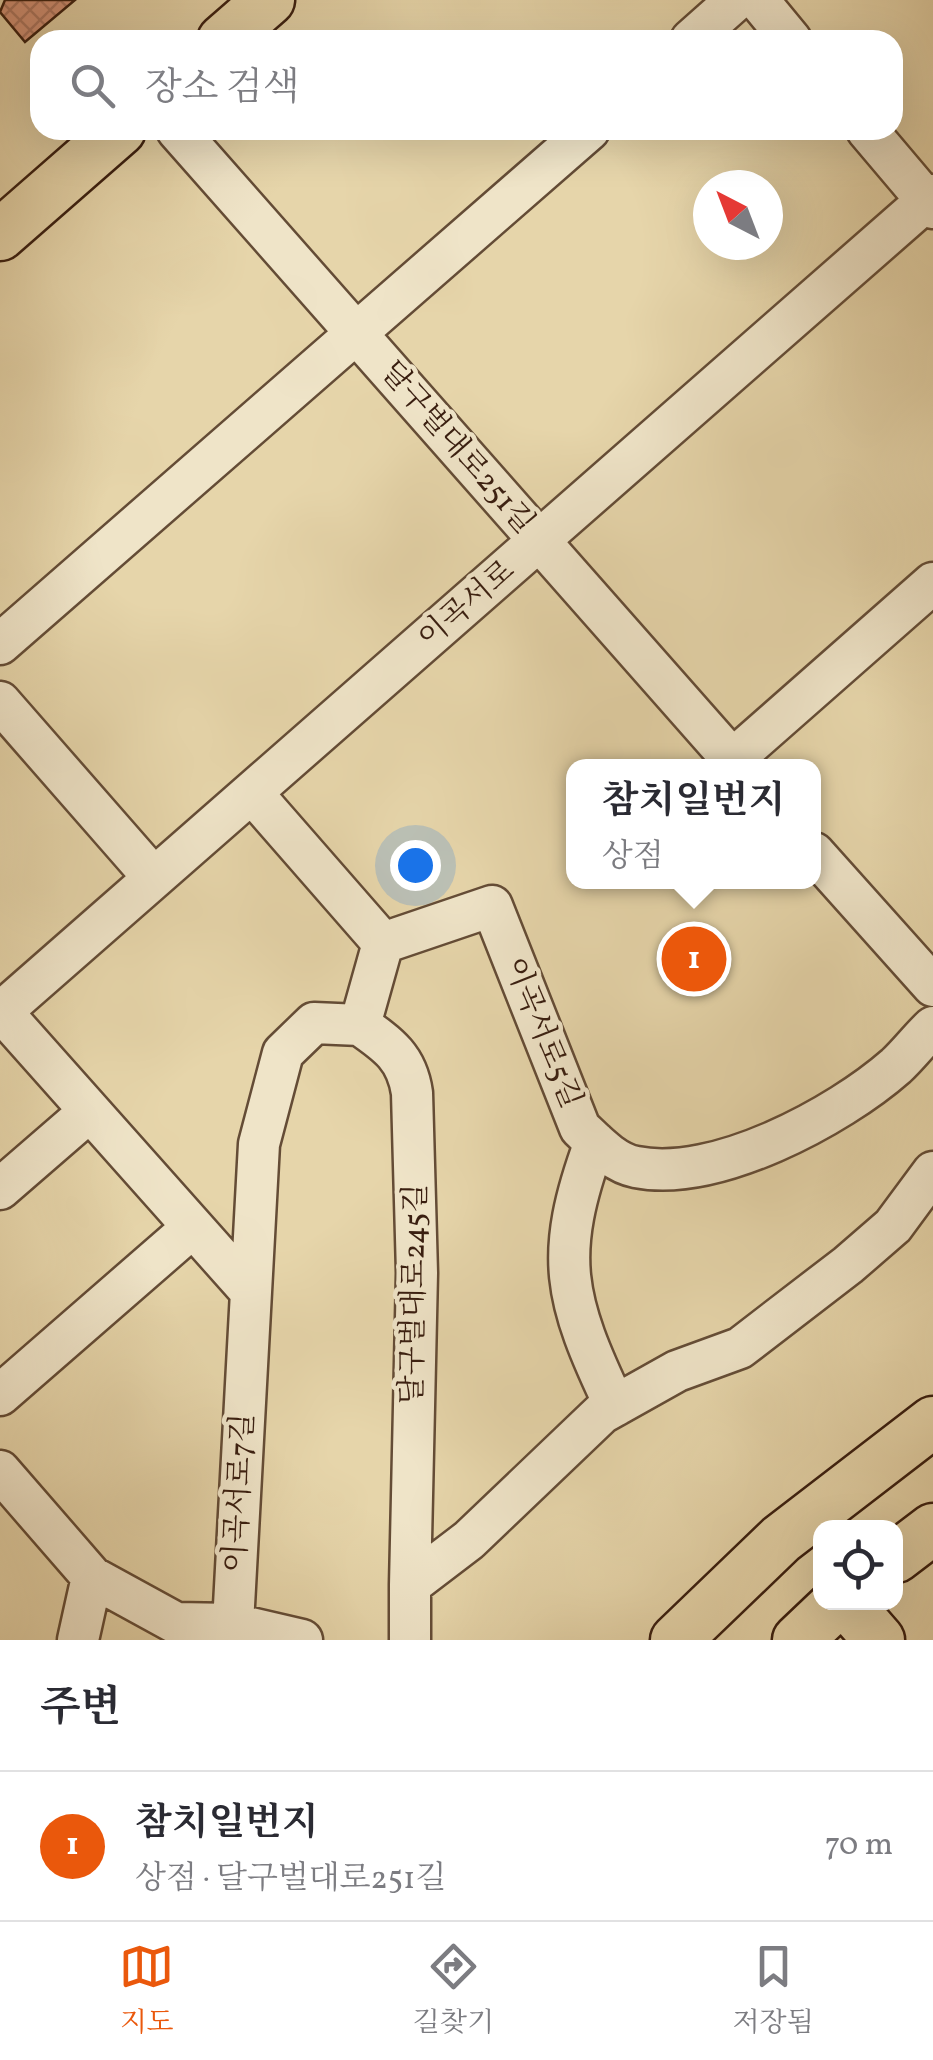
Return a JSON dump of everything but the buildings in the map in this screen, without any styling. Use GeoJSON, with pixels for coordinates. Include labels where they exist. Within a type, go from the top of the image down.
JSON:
{"type":"FeatureCollection","features":[{"type":"Feature","properties":{"kind":"main road"},"geometry":{"type":"LineString","coordinates":[[234,30],[269,0]]}},
{"type":"Feature","properties":{"kind":"main road"},"geometry":{"type":"LineString","coordinates":[[0,235],[109,140]]}},
{"type":"Feature","properties":{"kind":"main road"},"geometry":{"type":"LineString","coordinates":[[676,1640],[781,1539],[933,1422]]}},
{"type":"Feature","properties":{"kind":"main road"},"geometry":{"type":"LineString","coordinates":[[903,1552],[933,1529]]}},
{"type":"Feature","properties":{"kind":"main road"},"geometry":{"type":"LineString","coordinates":[[798,1640],[830,1610]]}},
{"type":"Feature","properties":{"kind":"main road"},"geometry":{"type":"LineString","coordinates":[[853,1610],[879,1640]]}},
{"type":"Feature","properties":{"kind":"street"},"geometry":{"type":"LineString","coordinates":[[702,30],[736,0]]}},
{"type":"Feature","properties":{"kind":"street"},"geometry":{"type":"LineString","coordinates":[[758,0],[783,30]]}},
{"type":"Feature","properties":{"kind":"street","name":"달구벌대로251길"},"geometry":{"type":"LineString","coordinates":[[186,140],[731,759]]}},
{"type":"Feature","properties":{"kind":"street"},"geometry":{"type":"LineString","coordinates":[[0,644],[358,336],[578,140]]}},
{"type":"Feature","properties":{"kind":"street"},"geometry":{"type":"LineString","coordinates":[[876,140],[931,201]]}},
{"type":"Feature","properties":{"kind":"street","name":"이곡서로"},"geometry":{"type":"LineString","coordinates":[[1,1012],[931,201]]}},
{"type":"Feature","properties":{"kind":"street"},"geometry":{"type":"LineString","coordinates":[[739,759],[933,583]]}},
{"type":"Feature","properties":{"kind":"street"},"geometry":{"type":"LineString","coordinates":[[0,702],[154,878]]}},
{"type":"Feature","properties":{"kind":"street"},"geometry":{"type":"LineString","coordinates":[[252,793],[382,943],[360,1025]]}},
{"type":"Feature","properties":{"kind":"street"},"geometry":{"type":"LineString","coordinates":[[821,861],[933,986]]}},
{"type":"Feature","properties":{"kind":"street","name":"이곡서로5길"},"geometry":{"type":"LineString","coordinates":[[382,943],[492,906],[580,1128],[634,1168],[687,1168],[774,1142],[827,1114],[895,1066],[933,1027]]}},
{"type":"Feature","properties":{"kind":"street"},"geometry":{"type":"LineString","coordinates":[[1,1012],[251,1292]]}},
{"type":"Feature","properties":{"kind":"street","name":"이곡서로7길"},"geometry":{"type":"LineString","coordinates":[[234,1624],[259,1144],[283,1053],[314,1023],[360,1025]]}},
{"type":"Feature","properties":{"kind":"street","name":"달구벌대로245길"},"geometry":{"type":"LineString","coordinates":[[360,1025],[383,1041],[408,1069],[412,1093],[417,1273],[410,1640]]}},
{"type":"Feature","properties":{"kind":"street"},"geometry":{"type":"LineString","coordinates":[[0,1189],[90,1110]]}},
{"type":"Feature","properties":{"kind":"street"},"geometry":{"type":"LineString","coordinates":[[595,1142],[570,1222],[570,1284],[578,1330],[615,1406]]}},
{"type":"Feature","properties":{"kind":"street"},"geometry":{"type":"LineString","coordinates":[[410,1584],[469,1540],[602,1413],[678,1371],[740,1348],[893,1226],[933,1172]]}},
{"type":"Feature","properties":{"kind":"street"},"geometry":{"type":"LineString","coordinates":[[0,1395],[193,1227]]}},
{"type":"Feature","properties":{"kind":"street"},"geometry":{"type":"LineString","coordinates":[[0,1471],[92,1578],[176,1623],[234,1624],[302,1640]]}},
{"type":"Feature","properties":{"kind":"street"},"geometry":{"type":"LineString","coordinates":[[78,1640],[92,1578]]}},
{"type":"Feature","properties":{"kind":"place","name":"참치일번지"},"geometry":{"type":"Point","coordinates":[694,959]}}]}
